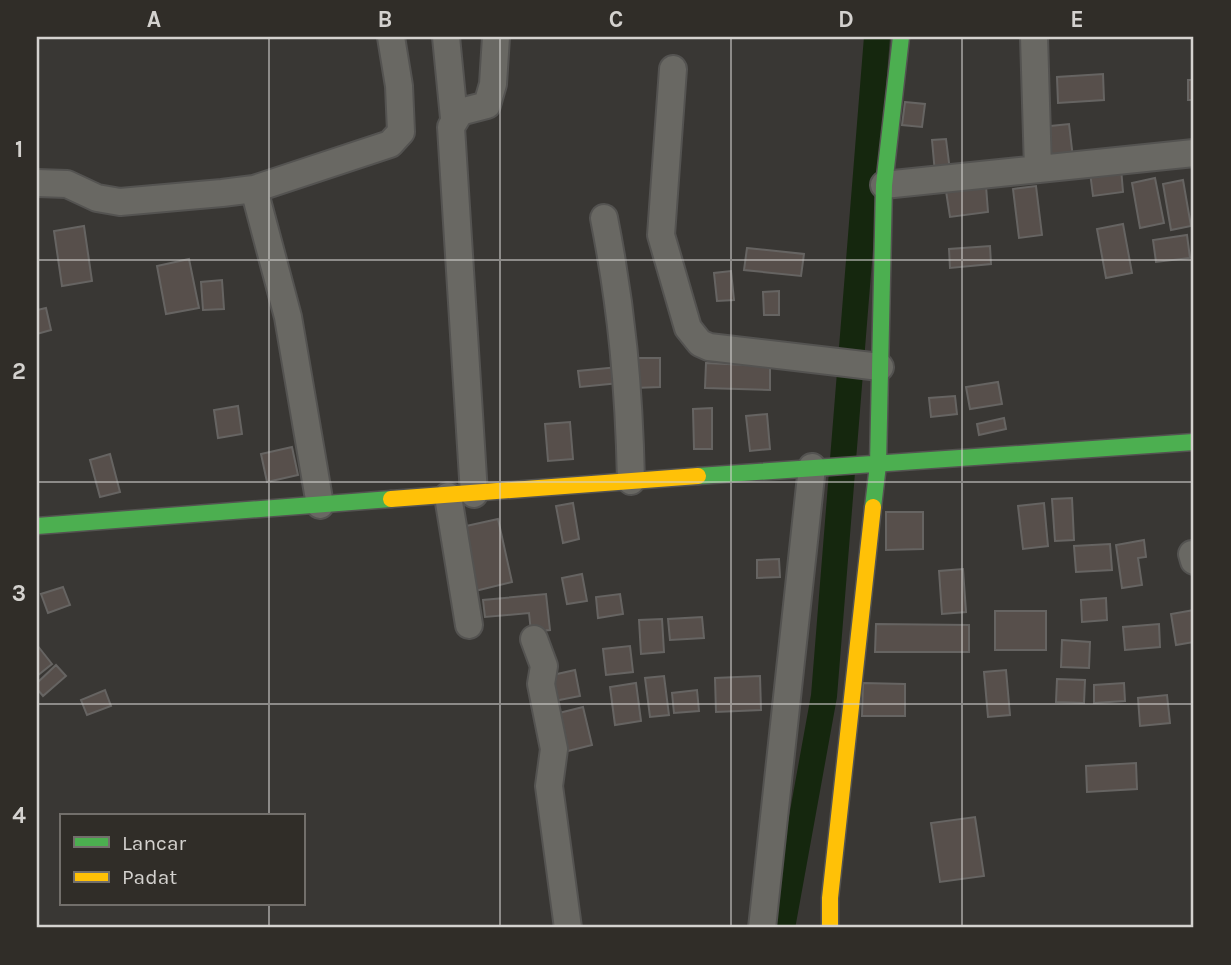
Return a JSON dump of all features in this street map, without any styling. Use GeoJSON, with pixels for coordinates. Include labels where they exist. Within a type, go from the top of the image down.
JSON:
{"type":"FeatureCollection","features":[{"type":"Feature","properties":{"kind":"street"},"geometry":{"type":"LineString","coordinates":[[37,183],[67,184],[97,198],[120,202],[254,189],[390,144],[401,132],[399,86],[391,37]]}},
{"type":"Feature","properties":{"kind":"street"},"geometry":{"type":"LineString","coordinates":[[446,37],[454,118],[452,141],[461,495],[469,625]]}},
{"type":"Feature","properties":{"kind":"street"},"geometry":{"type":"LineString","coordinates":[[454,118],[460,112],[487,105],[493,84],[496,37]]}},
{"type":"Feature","properties":{"kind":"street"},"geometry":{"type":"LineString","coordinates":[[830,928],[830,898],[870,465],[884,185],[901,37]]}},
{"type":"Feature","properties":{"kind":"street"},"geometry":{"type":"LineString","coordinates":[[1034,37],[1038,169]]}},
{"type":"Feature","properties":{"kind":"street"},"geometry":{"type":"LineString","coordinates":[[673,69],[661,234],[688,328],[700,343],[709,347],[873,366]]}},
{"type":"Feature","properties":{"kind":"street"},"geometry":{"type":"LineString","coordinates":[[884,185],[1194,153]]}},
{"type":"Feature","properties":{"kind":"street"},"geometry":{"type":"LineString","coordinates":[[254,189],[289,317],[320,505]]}},
{"type":"Feature","properties":{"kind":"street"},"geometry":{"type":"LineString","coordinates":[[604,218],[620,295],[626,346],[631,481]]}},
{"type":"Feature","properties":{"kind":"street"},"geometry":{"type":"LineString","coordinates":[[37,526],[817,466],[870,465],[1194,442]]}},
{"type":"Feature","properties":{"kind":"street"},"geometry":{"type":"LineString","coordinates":[[762,928],[817,466]]}},
{"type":"Feature","properties":{"kind":"street"},"geometry":{"type":"LineString","coordinates":[[534,639],[544,666],[541,684],[554,749],[549,786],[568,928]]}},
{"type":"Feature","properties":{"kind":"building"},"geometry":{"type":"Polygon","coordinates":[[[1103,74],[1104,100],[1058,103],[1057,77],[1103,74]]]}},
{"type":"Feature","properties":{"kind":"building"},"geometry":{"type":"Polygon","coordinates":[[[1188,80],[1194,80],[1194,100],[1188,100],[1188,80]]]}},
{"type":"Feature","properties":{"kind":"building"},"geometry":{"type":"Polygon","coordinates":[[[905,102],[925,104],[922,127],[902,125],[905,102]]]}},
{"type":"Feature","properties":{"kind":"building"},"geometry":{"type":"Polygon","coordinates":[[[1069,124],[1073,158],[1045,162],[1041,127],[1069,124]]]}},
{"type":"Feature","properties":{"kind":"building"},"geometry":{"type":"Polygon","coordinates":[[[946,139],[950,171],[935,173],[932,140],[946,139]]]}},
{"type":"Feature","properties":{"kind":"building"},"geometry":{"type":"Polygon","coordinates":[[[1121,168],[1123,192],[1093,196],[1090,172],[1121,168]]]}},
{"type":"Feature","properties":{"kind":"building"},"geometry":{"type":"Polygon","coordinates":[[[1155,178],[1164,223],[1140,228],[1132,183],[1155,178]]]}},
{"type":"Feature","properties":{"kind":"building"},"geometry":{"type":"Polygon","coordinates":[[[1183,180],[1191,226],[1171,230],[1163,184],[1183,180]]]}},
{"type":"Feature","properties":{"kind":"building"},"geometry":{"type":"Polygon","coordinates":[[[986,186],[988,212],[950,217],[946,191],[986,186]]]}},
{"type":"Feature","properties":{"kind":"building"},"geometry":{"type":"Polygon","coordinates":[[[1036,186],[1042,235],[1019,238],[1013,189],[1036,186]]]}},
{"type":"Feature","properties":{"kind":"building"},"geometry":{"type":"Polygon","coordinates":[[[1123,224],[1132,273],[1106,278],[1097,229],[1123,224]]]}},
{"type":"Feature","properties":{"kind":"building"},"geometry":{"type":"Polygon","coordinates":[[[84,226],[92,281],[62,286],[54,231],[84,226]]]}},
{"type":"Feature","properties":{"kind":"building"},"geometry":{"type":"Polygon","coordinates":[[[1187,235],[1190,258],[1156,262],[1153,240],[1187,235]]]}},
{"type":"Feature","properties":{"kind":"building"},"geometry":{"type":"Polygon","coordinates":[[[990,246],[991,264],[950,268],[949,249],[990,246]]]}},
{"type":"Feature","properties":{"kind":"building"},"geometry":{"type":"Polygon","coordinates":[[[747,248],[804,254],[801,276],[744,270],[747,248]]]}},
{"type":"Feature","properties":{"kind":"building"},"geometry":{"type":"Polygon","coordinates":[[[189,259],[199,308],[166,314],[157,266],[189,259]]]}},
{"type":"Feature","properties":{"kind":"building"},"geometry":{"type":"Polygon","coordinates":[[[731,271],[734,300],[717,301],[714,273],[731,271]]]}},
{"type":"Feature","properties":{"kind":"building"},"geometry":{"type":"Polygon","coordinates":[[[222,280],[224,309],[203,310],[201,282],[222,280]]]}},
{"type":"Feature","properties":{"kind":"building"},"geometry":{"type":"Polygon","coordinates":[[[779,291],[779,315],[764,315],[763,292],[779,291]]]}},
{"type":"Feature","properties":{"kind":"building"},"geometry":{"type":"Polygon","coordinates":[[[46,308],[51,330],[37,334],[37,310],[46,308]]]}},
{"type":"Feature","properties":{"kind":"building"},"geometry":{"type":"Polygon","coordinates":[[[634,358],[660,358],[660,387],[634,388],[634,358]]]}},
{"type":"Feature","properties":{"kind":"building"},"geometry":{"type":"Polygon","coordinates":[[[706,363],[770,366],[770,390],[705,388],[706,363]]]}},
{"type":"Feature","properties":{"kind":"building"},"geometry":{"type":"Polygon","coordinates":[[[618,367],[619,383],[580,387],[578,371],[618,367]]]}},
{"type":"Feature","properties":{"kind":"building"},"geometry":{"type":"Polygon","coordinates":[[[998,382],[1002,404],[970,409],[966,387],[998,382]]]}},
{"type":"Feature","properties":{"kind":"building"},"geometry":{"type":"Polygon","coordinates":[[[955,396],[957,414],[931,417],[929,398],[955,396]]]}},
{"type":"Feature","properties":{"kind":"building"},"geometry":{"type":"Polygon","coordinates":[[[238,406],[242,434],[218,438],[214,410],[238,406]]]}},
{"type":"Feature","properties":{"kind":"building"},"geometry":{"type":"Polygon","coordinates":[[[712,408],[712,449],[694,449],[693,409],[712,408]]]}},
{"type":"Feature","properties":{"kind":"building"},"geometry":{"type":"Polygon","coordinates":[[[767,414],[770,449],[750,451],[746,416],[767,414]]]}},
{"type":"Feature","properties":{"kind":"building"},"geometry":{"type":"Polygon","coordinates":[[[1004,418],[1006,429],[979,435],[977,424],[1004,418]]]}},
{"type":"Feature","properties":{"kind":"building"},"geometry":{"type":"Polygon","coordinates":[[[570,422],[573,459],[548,461],[545,424],[570,422]]]}},
{"type":"Feature","properties":{"kind":"building"},"geometry":{"type":"Polygon","coordinates":[[[292,447],[298,475],[267,482],[261,454],[292,447]]]}},
{"type":"Feature","properties":{"kind":"building"},"geometry":{"type":"Polygon","coordinates":[[[110,454],[120,492],[100,497],[90,460],[110,454]]]}},
{"type":"Feature","properties":{"kind":"building"},"geometry":{"type":"Polygon","coordinates":[[[1072,498],[1074,540],[1055,541],[1052,499],[1072,498]]]}},
{"type":"Feature","properties":{"kind":"building"},"geometry":{"type":"Polygon","coordinates":[[[573,503],[579,539],[563,543],[556,506],[573,503]]]}},
{"type":"Feature","properties":{"kind":"building"},"geometry":{"type":"Polygon","coordinates":[[[1044,503],[1048,546],[1023,549],[1018,506],[1044,503]]]}},
{"type":"Feature","properties":{"kind":"building"},"geometry":{"type":"Polygon","coordinates":[[[886,512],[923,512],[923,549],[886,550],[886,512]]]}},
{"type":"Feature","properties":{"kind":"building"},"geometry":{"type":"Polygon","coordinates":[[[498,519],[512,582],[471,592],[457,528],[498,519]]]}},
{"type":"Feature","properties":{"kind":"building"},"geometry":{"type":"Polygon","coordinates":[[[1144,540],[1146,557],[1138,558],[1142,585],[1122,588],[1116,545],[1144,540]]]}},
{"type":"Feature","properties":{"kind":"building"},"geometry":{"type":"Polygon","coordinates":[[[1110,544],[1112,570],[1076,572],[1074,546],[1110,544]]]}},
{"type":"Feature","properties":{"kind":"building"},"geometry":{"type":"Polygon","coordinates":[[[779,559],[780,577],[757,578],[757,560],[779,559]]]}},
{"type":"Feature","properties":{"kind":"building"},"geometry":{"type":"Polygon","coordinates":[[[963,569],[966,612],[942,614],[939,571],[963,569]]]}},
{"type":"Feature","properties":{"kind":"building"},"geometry":{"type":"Polygon","coordinates":[[[582,574],[587,601],[567,604],[562,578],[582,574]]]}},
{"type":"Feature","properties":{"kind":"building"},"geometry":{"type":"Polygon","coordinates":[[[63,587],[70,605],[48,613],[41,594],[63,587]]]}},
{"type":"Feature","properties":{"kind":"building"},"geometry":{"type":"Polygon","coordinates":[[[546,594],[550,630],[531,632],[529,613],[485,617],[483,600],[546,594]]]}},
{"type":"Feature","properties":{"kind":"building"},"geometry":{"type":"Polygon","coordinates":[[[620,594],[623,614],[598,618],[596,597],[620,594]]]}},
{"type":"Feature","properties":{"kind":"building"},"geometry":{"type":"Polygon","coordinates":[[[1106,598],[1107,620],[1082,622],[1081,600],[1106,598]]]}},
{"type":"Feature","properties":{"kind":"building"},"geometry":{"type":"Polygon","coordinates":[[[1194,610],[1194,642],[1176,645],[1171,614],[1194,610]]]}},
{"type":"Feature","properties":{"kind":"building"},"geometry":{"type":"Polygon","coordinates":[[[995,611],[1046,611],[1046,650],[995,650],[995,611]]]}},
{"type":"Feature","properties":{"kind":"building"},"geometry":{"type":"Polygon","coordinates":[[[702,617],[704,638],[670,640],[668,619],[702,617]]]}},
{"type":"Feature","properties":{"kind":"building"},"geometry":{"type":"Polygon","coordinates":[[[662,619],[664,652],[641,654],[639,620],[662,619]]]}},
{"type":"Feature","properties":{"kind":"building"},"geometry":{"type":"Polygon","coordinates":[[[876,624],[969,625],[969,652],[875,652],[876,624]]]}},
{"type":"Feature","properties":{"kind":"building"},"geometry":{"type":"Polygon","coordinates":[[[1159,624],[1160,647],[1125,650],[1123,627],[1159,624]]]}},
{"type":"Feature","properties":{"kind":"building"},"geometry":{"type":"Polygon","coordinates":[[[1062,640],[1090,642],[1089,668],[1061,667],[1062,640]]]}},
{"type":"Feature","properties":{"kind":"building"},"geometry":{"type":"Polygon","coordinates":[[[37,645],[52,664],[37,676],[37,645]]]}},
{"type":"Feature","properties":{"kind":"building"},"geometry":{"type":"Polygon","coordinates":[[[630,646],[633,672],[606,675],[603,649],[630,646]]]}},
{"type":"Feature","properties":{"kind":"building"},"geometry":{"type":"Polygon","coordinates":[[[56,665],[66,676],[43,696],[37,689],[37,683],[56,665]]]}},
{"type":"Feature","properties":{"kind":"building"},"geometry":{"type":"Polygon","coordinates":[[[575,670],[580,696],[554,701],[548,676],[575,670]]]}},
{"type":"Feature","properties":{"kind":"building"},"geometry":{"type":"Polygon","coordinates":[[[1006,670],[1010,715],[988,717],[984,672],[1006,670]]]}},
{"type":"Feature","properties":{"kind":"building"},"geometry":{"type":"Polygon","coordinates":[[[664,676],[669,715],[650,717],[645,678],[664,676]]]}},
{"type":"Feature","properties":{"kind":"building"},"geometry":{"type":"Polygon","coordinates":[[[760,676],[761,710],[716,712],[715,678],[760,676]]]}},
{"type":"Feature","properties":{"kind":"building"},"geometry":{"type":"Polygon","coordinates":[[[1057,679],[1085,680],[1084,703],[1056,702],[1057,679]]]}},
{"type":"Feature","properties":{"kind":"building"},"geometry":{"type":"Polygon","coordinates":[[[636,683],[641,721],[615,725],[610,687],[636,683]]]}},
{"type":"Feature","properties":{"kind":"building"},"geometry":{"type":"Polygon","coordinates":[[[863,683],[905,684],[905,716],[862,716],[863,683]]]}},
{"type":"Feature","properties":{"kind":"building"},"geometry":{"type":"Polygon","coordinates":[[[1124,683],[1125,701],[1094,703],[1094,685],[1124,683]]]}},
{"type":"Feature","properties":{"kind":"building"},"geometry":{"type":"Polygon","coordinates":[[[105,690],[111,706],[87,715],[81,700],[105,690]]]}},
{"type":"Feature","properties":{"kind":"building"},"geometry":{"type":"Polygon","coordinates":[[[697,690],[699,711],[674,713],[672,693],[697,690]]]}},
{"type":"Feature","properties":{"kind":"building"},"geometry":{"type":"Polygon","coordinates":[[[1167,695],[1170,723],[1140,726],[1138,698],[1167,695]]]}},
{"type":"Feature","properties":{"kind":"building"},"geometry":{"type":"Polygon","coordinates":[[[583,707],[592,745],[564,752],[555,714],[583,707]]]}},
{"type":"Feature","properties":{"kind":"building"},"geometry":{"type":"Polygon","coordinates":[[[1136,763],[1137,789],[1087,792],[1086,766],[1136,763]]]}},
{"type":"Feature","properties":{"kind":"building"},"geometry":{"type":"Polygon","coordinates":[[[975,817],[984,876],[940,882],[931,823],[975,817]]]}},
{"type":"Feature","properties":{"kind":"waterway"},"geometry":{"type":"LineString","coordinates":[[782,928],[824,696],[877,37]]}},
{"type":"Feature","properties":{"kind":"traffic: fast"},"geometry":{"type":"LineString","coordinates":[[873,507],[878,465],[884,185],[901,37]]}},
{"type":"Feature","properties":{"kind":"traffic: fast"},"geometry":{"type":"LineString","coordinates":[[698,476],[1194,442]]}},
{"type":"Feature","properties":{"kind":"traffic: fast"},"geometry":{"type":"LineString","coordinates":[[37,526],[391,499]]}},
{"type":"Feature","properties":{"kind":"traffic: slow"},"geometry":{"type":"LineString","coordinates":[[391,499],[698,476]]}},
{"type":"Feature","properties":{"kind":"traffic: slow"},"geometry":{"type":"LineString","coordinates":[[830,928],[830,898],[873,507]]}}]}
